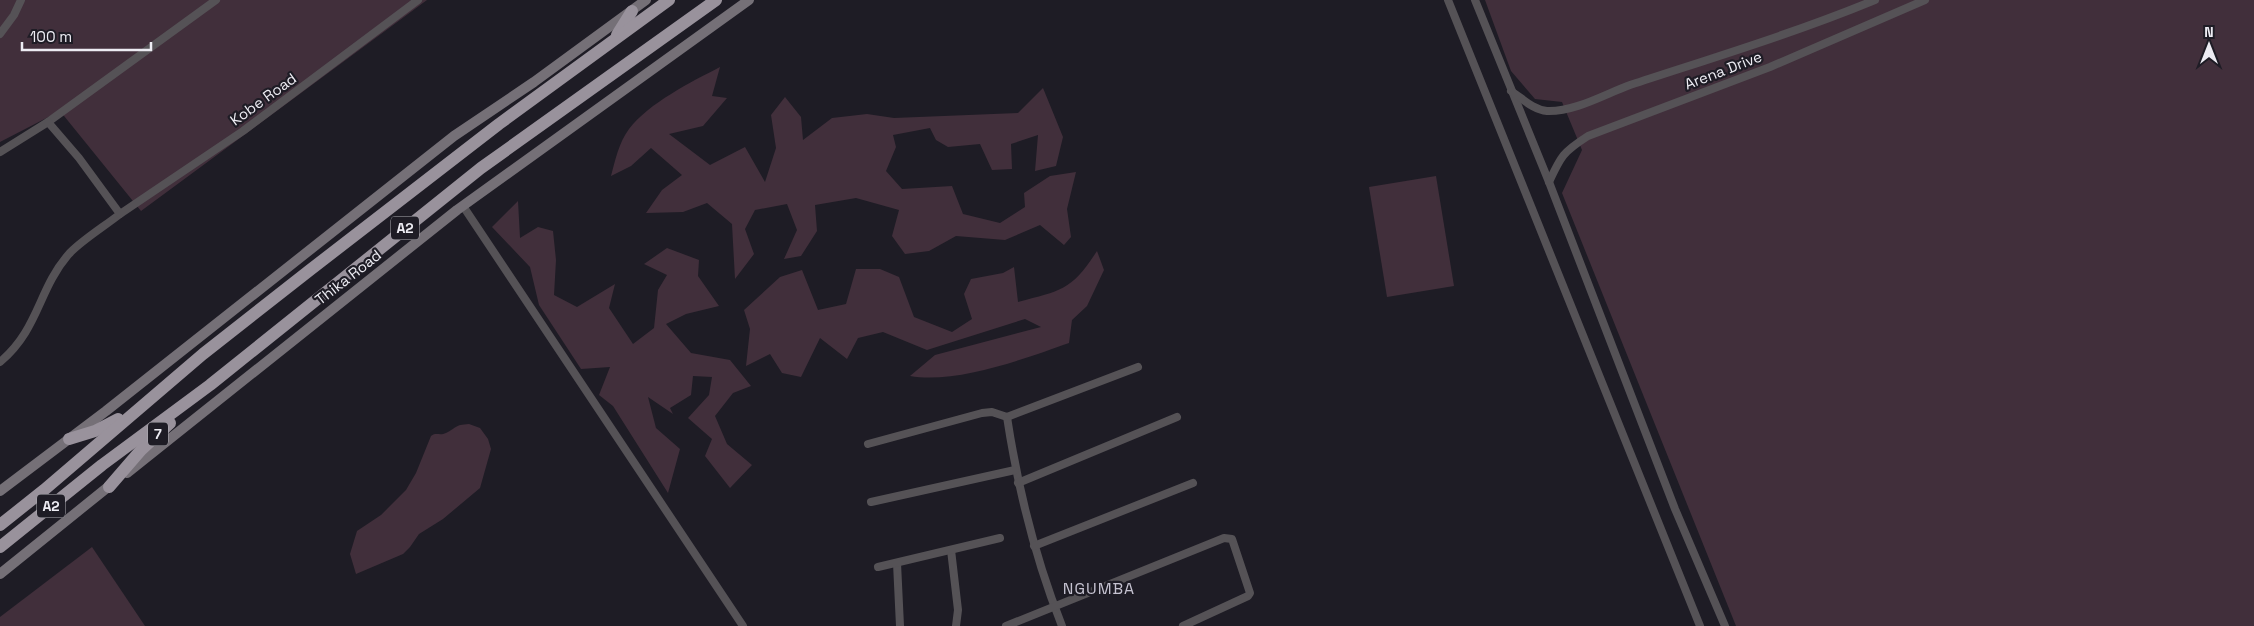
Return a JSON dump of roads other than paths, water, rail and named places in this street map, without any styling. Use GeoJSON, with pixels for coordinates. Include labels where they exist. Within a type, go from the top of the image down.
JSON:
{"type":"FeatureCollection","features":[{"type":"Feature","properties":{"kind":"highway","name":"Thika Road"},"geometry":{"type":"LineString","coordinates":[[0,525],[44,490],[203,354],[398,202],[669,0]]}},
{"type":"Feature","properties":{"kind":"highway","name":"Thika Road"},"geometry":{"type":"LineString","coordinates":[[0,547],[102,465],[210,385],[481,168],[716,0]]}},
{"type":"Feature","properties":{"kind":"highway"},"geometry":{"type":"LineString","coordinates":[[613,41],[632,11]]}},
{"type":"Feature","properties":{"kind":"highway","name":"7"},"geometry":{"type":"LineString","coordinates":[[109,487],[141,450],[210,385]]}},
{"type":"Feature","properties":{"kind":"highway"},"geometry":{"type":"LineString","coordinates":[[69,439],[95,430],[139,409]]}},
{"type":"Feature","properties":{"kind":"main road"},"geometry":{"type":"LineString","coordinates":[[0,491],[69,439],[454,136],[534,82],[646,0]]}},
{"type":"Feature","properties":{"kind":"main road","name":"Thika Road"},"geometry":{"type":"LineString","coordinates":[[0,574],[463,206],[749,0]]}},
{"type":"Feature","properties":{"kind":"street"},"geometry":{"type":"LineString","coordinates":[[0,34],[14,15],[21,0]]}},
{"type":"Feature","properties":{"kind":"street"},"geometry":{"type":"LineString","coordinates":[[0,152],[48,122],[216,0]]}},
{"type":"Feature","properties":{"kind":"street","name":"Kobe Road"},"geometry":{"type":"LineString","coordinates":[[0,362],[27,333],[49,286],[67,255],[120,214],[243,131],[418,0]]}},
{"type":"Feature","properties":{"kind":"street"},"geometry":{"type":"LineString","coordinates":[[1448,0],[1700,626]]}},
{"type":"Feature","properties":{"kind":"street"},"geometry":{"type":"LineString","coordinates":[[1475,0],[1549,182],[1675,510],[1725,626]]}},
{"type":"Feature","properties":{"kind":"street","name":"Arena Drive"},"geometry":{"type":"LineString","coordinates":[[1510,90],[1533,106],[1547,111],[1575,106],[1628,86],[1742,49],[1874,0]]}},
{"type":"Feature","properties":{"kind":"street","name":"Arena Drive"},"geometry":{"type":"LineString","coordinates":[[1549,182],[1566,150],[1588,136],[1770,67],[1925,0]]}},
{"type":"Feature","properties":{"kind":"street"},"geometry":{"type":"LineString","coordinates":[[48,122],[79,158],[120,214]]}},
{"type":"Feature","properties":{"kind":"street"},"geometry":{"type":"LineString","coordinates":[[463,206],[743,626]]}},
{"type":"Feature","properties":{"kind":"street"},"geometry":{"type":"LineString","coordinates":[[868,444],[982,413],[992,412],[1007,417],[1138,367]]}},
{"type":"Feature","properties":{"kind":"street"},"geometry":{"type":"LineString","coordinates":[[1007,417],[1015,470],[1034,546],[1062,626]]}},
{"type":"Feature","properties":{"kind":"street"},"geometry":{"type":"LineString","coordinates":[[1018,483],[1177,417]]}},
{"type":"Feature","properties":{"kind":"street"},"geometry":{"type":"LineString","coordinates":[[871,502],[1015,470]]}},
{"type":"Feature","properties":{"kind":"street"},"geometry":{"type":"LineString","coordinates":[[1034,546],[1193,483]]}},
{"type":"Feature","properties":{"kind":"street"},"geometry":{"type":"LineString","coordinates":[[878,567],[1000,538]]}},
{"type":"Feature","properties":{"kind":"street"},"geometry":{"type":"LineString","coordinates":[[1006,626],[1224,538],[1232,539],[1250,593],[1248,596],[1183,626]]}},
{"type":"Feature","properties":{"kind":"street"},"geometry":{"type":"LineString","coordinates":[[951,550],[958,610],[956,626]]}},
{"type":"Feature","properties":{"kind":"street"},"geometry":{"type":"LineString","coordinates":[[896,564],[900,626]]}},
{"type":"Feature","properties":{"kind":"district","name":"NGUMBA"},"geometry":{"type":"Point","coordinates":[1099,588]}}]}
